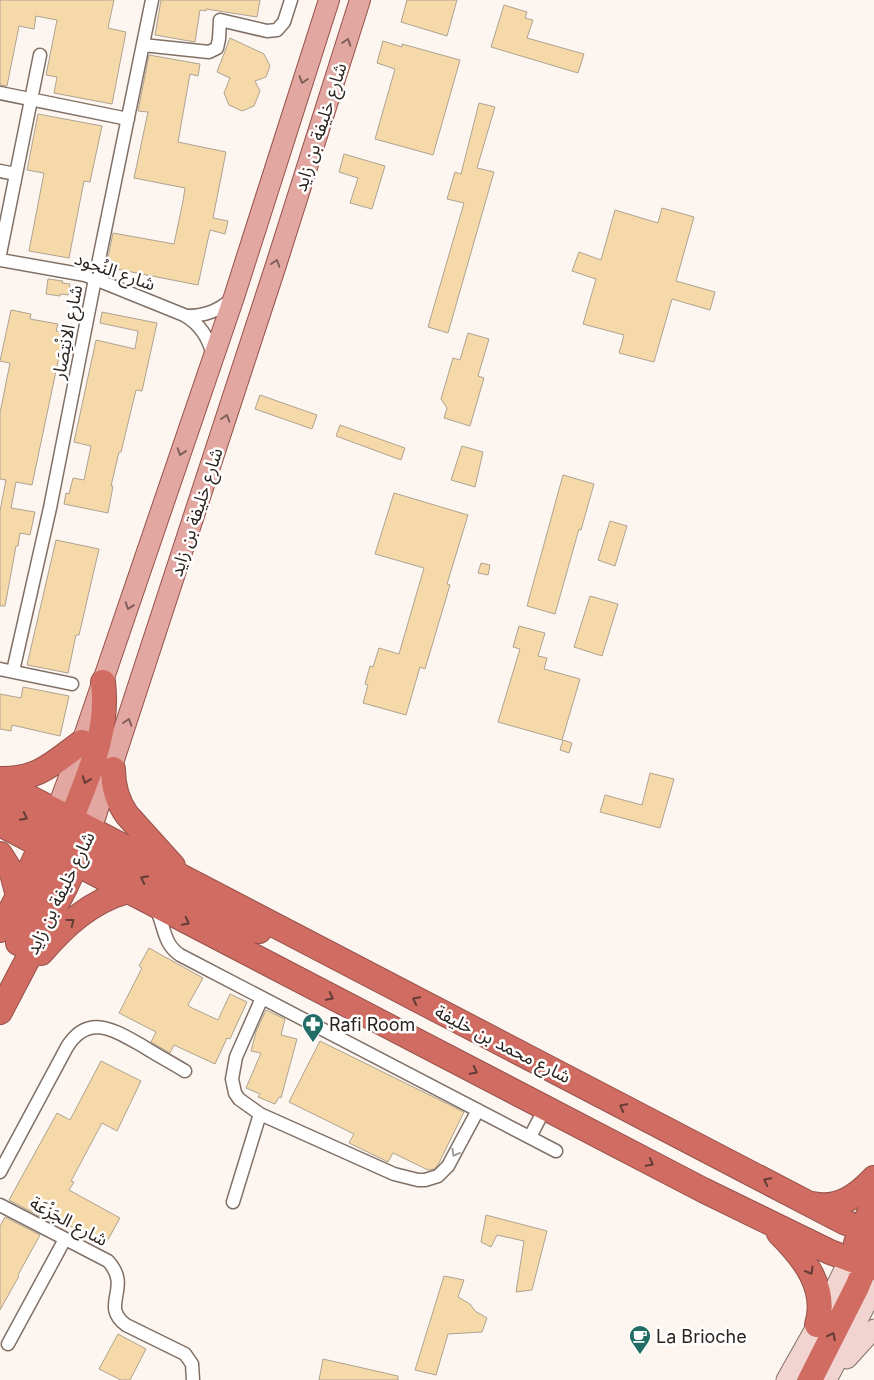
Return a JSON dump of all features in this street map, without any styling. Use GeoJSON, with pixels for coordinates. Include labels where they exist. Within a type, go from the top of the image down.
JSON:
{"type":"FeatureCollection","features":[{"type":"Feature","properties":{"kind":"highway"},"geometry":{"type":"LineString","coordinates":[[66,839],[101,737],[105,710],[103,682]]}},
{"type":"Feature","properties":{"kind":"highway"},"geometry":{"type":"LineString","coordinates":[[0,781],[39,773],[82,742]]}},
{"type":"Feature","properties":{"kind":"highway"},"geometry":{"type":"LineString","coordinates":[[113,769],[114,788],[117,798],[127,815],[186,880]]}},
{"type":"Feature","properties":{"kind":"highway","name":"شارع محمد بن خليفة"},"geometry":{"type":"LineString","coordinates":[[0,781],[127,891],[766,1222],[866,1251]]}},
{"type":"Feature","properties":{"kind":"highway"},"geometry":{"type":"LineString","coordinates":[[0,805],[239,926],[262,932],[286,932]]}},
{"type":"Feature","properties":{"kind":"highway","name":"شارع محمد بن خليفة"},"geometry":{"type":"LineString","coordinates":[[0,824],[66,839],[186,880],[844,1222],[866,1251]]}},
{"type":"Feature","properties":{"kind":"highway","name":"شارع خليفة بن زايد"},"geometry":{"type":"LineString","coordinates":[[0,930],[18,896],[66,839]]}},
{"type":"Feature","properties":{"kind":"highway","name":"شارع خليفة بن زايد"},"geometry":{"type":"LineString","coordinates":[[0,1012],[7,982],[66,839]]}},
{"type":"Feature","properties":{"kind":"highway"},"geometry":{"type":"LineString","coordinates":[[0,854],[12,873],[18,896]]}},
{"type":"Feature","properties":{"kind":"highway"},"geometry":{"type":"LineString","coordinates":[[7,982],[69,922],[105,899],[127,891]]}},
{"type":"Feature","properties":{"kind":"highway"},"geometry":{"type":"LineString","coordinates":[[810,1204],[826,1206],[841,1203],[860,1191],[874,1178]]}},
{"type":"Feature","properties":{"kind":"highway"},"geometry":{"type":"LineString","coordinates":[[702,1190],[728,1193],[866,1251]]}},
{"type":"Feature","properties":{"kind":"highway"},"geometry":{"type":"LineString","coordinates":[[810,1380],[866,1251],[874,1202]]}},
{"type":"Feature","properties":{"kind":"highway"},"geometry":{"type":"LineString","coordinates":[[766,1222],[792,1246],[813,1275],[820,1297],[820,1316],[817,1325]]}},
{"type":"Feature","properties":{"kind":"main road","name":"شارع خليفة بن زايد"},"geometry":{"type":"LineString","coordinates":[[66,839],[82,742],[234,297],[329,0]]}},
{"type":"Feature","properties":{"kind":"main road","name":"شارع خليفة بن زايد"},"geometry":{"type":"LineString","coordinates":[[66,839],[113,769],[360,0]]}},
{"type":"Feature","properties":{"kind":"main road"},"geometry":{"type":"LineString","coordinates":[[786,1380],[817,1325],[866,1251]]}},
{"type":"Feature","properties":{"kind":"main road"},"geometry":{"type":"LineString","coordinates":[[827,1380],[874,1289]]}},
{"type":"Feature","properties":{"kind":"main road"},"geometry":{"type":"LineString","coordinates":[[827,1380],[874,1329]]}},
{"type":"Feature","properties":{"kind":"street","name":"شارع الانْتِصَار"},"geometry":{"type":"LineString","coordinates":[[14,671],[50,508],[152,0]]}},
{"type":"Feature","properties":{"kind":"street"},"geometry":{"type":"LineString","coordinates":[[143,45],[209,52],[217,48],[220,39],[220,20],[267,31],[277,30],[284,22],[291,0]]}},
{"type":"Feature","properties":{"kind":"street"},"geometry":{"type":"LineString","coordinates":[[0,254],[40,55]]}},
{"type":"Feature","properties":{"kind":"street"},"geometry":{"type":"LineString","coordinates":[[0,93],[128,119]]}},
{"type":"Feature","properties":{"kind":"street"},"geometry":{"type":"LineString","coordinates":[[0,171],[16,174]]}},
{"type":"Feature","properties":{"kind":"street","name":"شارع النُجود"},"geometry":{"type":"LineString","coordinates":[[0,260],[95,278],[186,316],[205,333],[214,356]]}},
{"type":"Feature","properties":{"kind":"street"},"geometry":{"type":"LineString","coordinates":[[186,316],[200,316],[212,312],[224,306],[234,297]]}},
{"type":"Feature","properties":{"kind":"street"},"geometry":{"type":"LineString","coordinates":[[0,669],[72,684]]}},
{"type":"Feature","properties":{"kind":"street"},"geometry":{"type":"LineString","coordinates":[[153,905],[160,918],[166,939],[176,952],[556,1151]]}},
{"type":"Feature","properties":{"kind":"street"},"geometry":{"type":"LineString","coordinates":[[262,998],[236,1057],[232,1079],[239,1099],[246,1106],[260,1114],[394,1174],[425,1180],[438,1176],[448,1166],[478,1110]]}},
{"type":"Feature","properties":{"kind":"street"},"geometry":{"type":"LineString","coordinates":[[0,1172],[67,1047],[80,1033],[99,1027],[112,1030],[185,1070]]}},
{"type":"Feature","properties":{"kind":"street"},"geometry":{"type":"LineString","coordinates":[[530,1137],[545,1108]]}},
{"type":"Feature","properties":{"kind":"street"},"geometry":{"type":"LineString","coordinates":[[233,1202],[260,1114]]}},
{"type":"Feature","properties":{"kind":"street","name":"شارع الجَزْعَة"},"geometry":{"type":"LineString","coordinates":[[0,1205],[104,1258],[112,1266],[119,1281],[114,1303],[114,1309],[118,1318],[126,1325],[185,1354],[193,1369],[193,1380]]}},
{"type":"Feature","properties":{"kind":"street"},"geometry":{"type":"LineString","coordinates":[[8,1344],[65,1238]]}},
{"type":"Feature","properties":{"kind":"building"},"geometry":{"type":"Polygon","coordinates":[[[0,0],[114,0],[108,28],[126,32],[112,104],[54,93],[57,77],[46,75],[57,20],[36,16],[34,29],[19,26],[7,86],[0,85],[0,0]]]}},
{"type":"Feature","properties":{"kind":"building"},"geometry":{"type":"Polygon","coordinates":[[[161,0],[260,0],[257,17],[206,9],[206,11],[200,10],[195,42],[155,35],[161,0]]]}},
{"type":"Feature","properties":{"kind":"building"},"geometry":{"type":"Polygon","coordinates":[[[407,0],[457,0],[447,36],[401,22],[407,0]]]}},
{"type":"Feature","properties":{"kind":"building"},"geometry":{"type":"Polygon","coordinates":[[[504,5],[527,12],[525,18],[533,20],[527,38],[584,54],[578,73],[491,47],[504,5]]]}},
{"type":"Feature","properties":{"kind":"building"},"geometry":{"type":"Polygon","coordinates":[[[230,38],[264,54],[270,66],[266,77],[255,81],[260,91],[254,106],[242,111],[229,105],[224,93],[230,78],[217,72],[230,38]]]}},
{"type":"Feature","properties":{"kind":"building"},"geometry":{"type":"Polygon","coordinates":[[[383,41],[402,47],[402,44],[460,60],[433,155],[375,139],[395,69],[377,63],[383,41]]]}},
{"type":"Feature","properties":{"kind":"building"},"geometry":{"type":"Polygon","coordinates":[[[149,55],[200,64],[198,76],[190,74],[178,142],[226,152],[213,218],[228,221],[225,234],[210,230],[198,285],[106,267],[113,233],[174,244],[183,201],[185,188],[134,178],[148,112],[138,111],[149,55]]]}},
{"type":"Feature","properties":{"kind":"building"},"geometry":{"type":"Polygon","coordinates":[[[479,103],[495,107],[477,168],[494,172],[448,333],[428,327],[464,203],[447,199],[455,172],[461,174],[479,103]]]}},
{"type":"Feature","properties":{"kind":"building"},"geometry":{"type":"Polygon","coordinates":[[[38,114],[102,126],[90,182],[84,181],[69,258],[29,251],[44,173],[27,170],[38,114]]]}},
{"type":"Feature","properties":{"kind":"building"},"geometry":{"type":"Polygon","coordinates":[[[344,154],[385,166],[372,209],[350,203],[358,178],[339,172],[344,154]]]}},
{"type":"Feature","properties":{"kind":"building"},"geometry":{"type":"Polygon","coordinates":[[[662,208],[694,217],[676,281],[715,292],[710,310],[672,299],[654,362],[619,353],[624,335],[583,324],[596,279],[572,271],[579,252],[601,260],[615,210],[658,223],[662,208]]]}},
{"type":"Feature","properties":{"kind":"building"},"geometry":{"type":"Polygon","coordinates":[[[48,279],[70,284],[68,295],[46,294],[48,279]]]}},
{"type":"Feature","properties":{"kind":"building"},"geometry":{"type":"Polygon","coordinates":[[[11,310],[31,314],[30,319],[58,324],[56,331],[64,333],[32,485],[16,482],[11,508],[35,512],[30,535],[20,533],[5,606],[0,606],[0,511],[6,480],[0,479],[0,413],[10,363],[0,361],[11,310]]]}},
{"type":"Feature","properties":{"kind":"building"},"geometry":{"type":"Polygon","coordinates":[[[102,312],[157,323],[142,391],[136,390],[121,452],[119,452],[111,486],[113,486],[108,513],[64,504],[66,493],[69,494],[73,478],[84,480],[91,446],[74,442],[96,340],[135,349],[138,331],[100,323],[102,312]]]}},
{"type":"Feature","properties":{"kind":"building"},"geometry":{"type":"Polygon","coordinates":[[[468,333],[489,339],[478,376],[484,378],[470,426],[444,418],[447,408],[441,399],[453,358],[460,360],[468,333]]]}},
{"type":"Feature","properties":{"kind":"building"},"geometry":{"type":"Polygon","coordinates":[[[260,395],[317,415],[312,429],[255,409],[260,395]]]}},
{"type":"Feature","properties":{"kind":"building"},"geometry":{"type":"Polygon","coordinates":[[[340,425],[405,448],[401,460],[336,436],[340,425]]]}},
{"type":"Feature","properties":{"kind":"building"},"geometry":{"type":"Polygon","coordinates":[[[462,446],[483,452],[475,487],[451,480],[462,446]]]}},
{"type":"Feature","properties":{"kind":"building"},"geometry":{"type":"Polygon","coordinates":[[[563,475],[594,484],[555,614],[527,606],[563,475]]]}},
{"type":"Feature","properties":{"kind":"building"},"geometry":{"type":"Polygon","coordinates":[[[394,493],[468,515],[447,584],[450,585],[425,669],[420,667],[406,715],[363,703],[368,685],[365,684],[370,666],[373,667],[379,648],[399,654],[424,568],[375,554],[394,493]]]}},
{"type":"Feature","properties":{"kind":"building"},"geometry":{"type":"Polygon","coordinates":[[[610,521],[627,526],[615,566],[598,560],[610,521]]]}},
{"type":"Feature","properties":{"kind":"building"},"geometry":{"type":"Polygon","coordinates":[[[56,540],[99,549],[68,673],[27,665],[56,540]]]}},
{"type":"Feature","properties":{"kind":"building"},"geometry":{"type":"Polygon","coordinates":[[[481,563],[490,565],[488,575],[478,573],[481,563]]]}},
{"type":"Feature","properties":{"kind":"building"},"geometry":{"type":"Polygon","coordinates":[[[590,596],[618,604],[602,656],[574,647],[590,596]]]}},
{"type":"Feature","properties":{"kind":"building"},"geometry":{"type":"Polygon","coordinates":[[[519,626],[545,633],[538,656],[547,658],[544,669],[580,679],[562,740],[498,722],[520,649],[513,647],[519,626]]]}},
{"type":"Feature","properties":{"kind":"building"},"geometry":{"type":"Polygon","coordinates":[[[23,687],[69,696],[60,736],[12,725],[11,731],[0,729],[0,694],[21,698],[23,687]]]}},
{"type":"Feature","properties":{"kind":"building"},"geometry":{"type":"Polygon","coordinates":[[[563,740],[572,743],[569,753],[560,750],[563,740]]]}},
{"type":"Feature","properties":{"kind":"building"},"geometry":{"type":"Polygon","coordinates":[[[650,773],[674,779],[660,828],[600,812],[605,795],[642,805],[650,773]]]}},
{"type":"Feature","properties":{"kind":"building"},"geometry":{"type":"Polygon","coordinates":[[[149,948],[203,978],[188,1005],[190,1007],[218,1020],[230,994],[247,1002],[230,1039],[227,1038],[215,1064],[174,1045],[170,1053],[151,1042],[156,1032],[119,1013],[142,968],[139,966],[149,948]]]}},
{"type":"Feature","properties":{"kind":"building"},"geometry":{"type":"Polygon","coordinates":[[[266,1010],[285,1019],[281,1035],[297,1039],[281,1098],[279,1097],[275,1104],[258,1097],[260,1094],[246,1088],[261,1053],[251,1051],[256,1032],[266,1010]]]}},
{"type":"Feature","properties":{"kind":"building"},"geometry":{"type":"Polygon","coordinates":[[[320,1041],[464,1112],[438,1165],[434,1169],[428,1170],[393,1153],[388,1162],[349,1143],[354,1134],[289,1102],[320,1041]]]}},
{"type":"Feature","properties":{"kind":"building"},"geometry":{"type":"Polygon","coordinates":[[[101,1061],[141,1081],[117,1131],[102,1123],[71,1181],[74,1182],[69,1190],[120,1218],[105,1245],[55,1218],[52,1223],[9,1200],[57,1113],[70,1120],[101,1061]]]}},
{"type":"Feature","properties":{"kind":"building"},"geometry":{"type":"Polygon","coordinates":[[[486,1215],[547,1231],[532,1290],[516,1292],[524,1241],[497,1235],[491,1247],[481,1242],[486,1215]]]}},
{"type":"Feature","properties":{"kind":"building"},"geometry":{"type":"Polygon","coordinates":[[[5,1217],[40,1235],[0,1310],[0,1226],[5,1217]]]}},
{"type":"Feature","properties":{"kind":"building"},"geometry":{"type":"Polygon","coordinates":[[[444,1276],[464,1280],[458,1297],[487,1318],[482,1332],[448,1334],[436,1375],[415,1370],[444,1276]]]}},
{"type":"Feature","properties":{"kind":"building"},"geometry":{"type":"Polygon","coordinates":[[[118,1334],[146,1349],[130,1380],[121,1380],[99,1369],[118,1334]]]}},
{"type":"Feature","properties":{"kind":"building"},"geometry":{"type":"Polygon","coordinates":[[[323,1359],[398,1376],[398,1380],[319,1380],[323,1359]]]}},
{"type":"Feature","properties":{"kind":"place","name":"Rafi Room"},"geometry":{"type":"Point","coordinates":[313,1043]}},
{"type":"Feature","properties":{"kind":"place","name":"La Brioche"},"geometry":{"type":"Point","coordinates":[640,1355]}}]}
